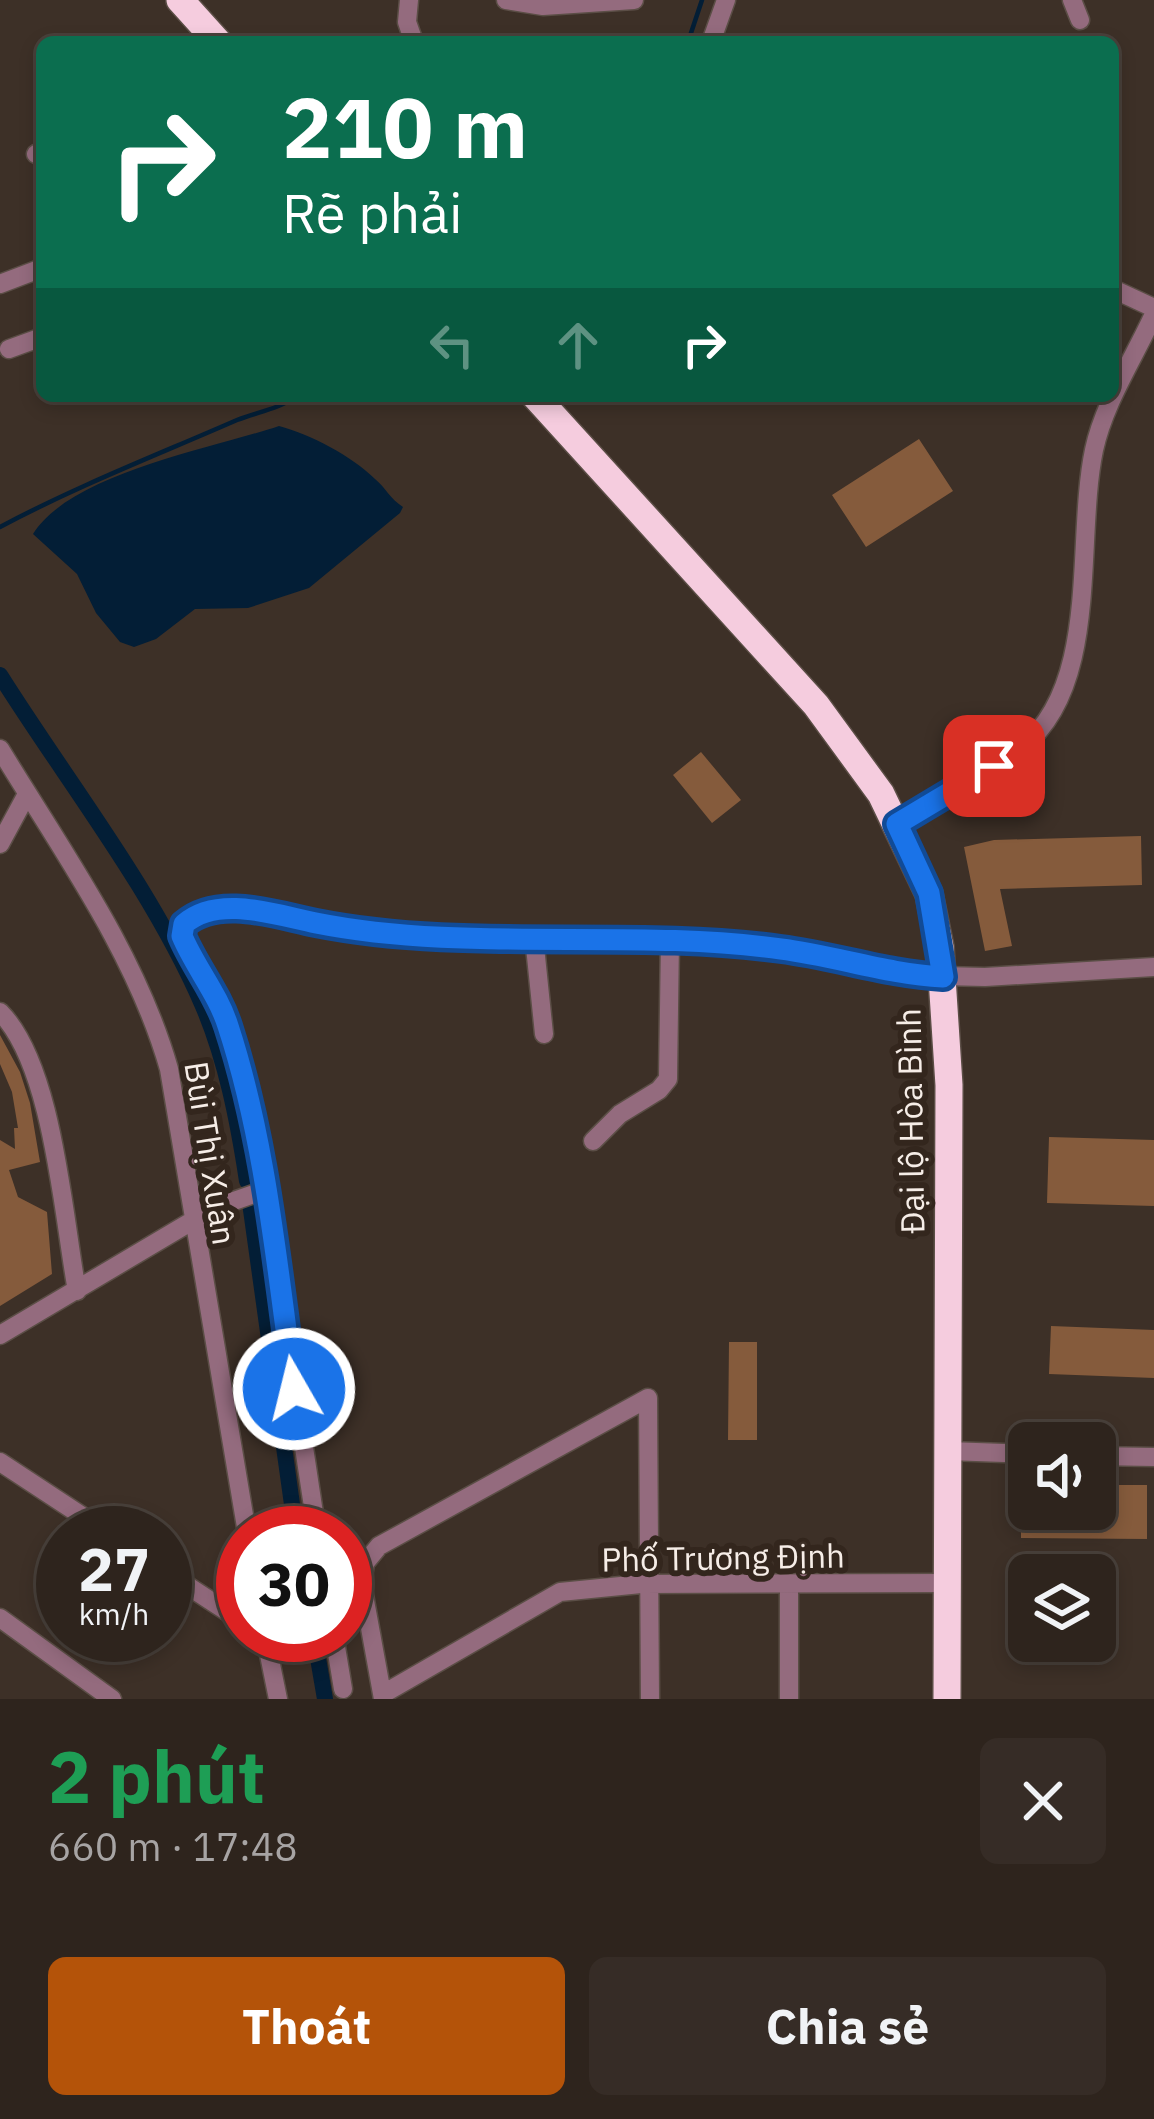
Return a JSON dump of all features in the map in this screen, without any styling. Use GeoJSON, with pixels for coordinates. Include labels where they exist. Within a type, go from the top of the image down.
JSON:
{"type":"FeatureCollection","features":[{"type":"Feature","properties":{"kind":"highway"},"geometry":{"type":"LineString","coordinates":[[180,0],[213,36]]}},
{"type":"Feature","properties":{"kind":"highway","name":"Đại lộ Hòa Bình"},"geometry":{"type":"LineString","coordinates":[[540,402],[816,705],[860,762],[897,824],[929,893],[943,977],[949,1085],[947,1699]]}},
{"type":"Feature","properties":{"kind":"street"},"geometry":{"type":"LineString","coordinates":[[409,0],[406,22],[412,36]]}},
{"type":"Feature","properties":{"kind":"street"},"geometry":{"type":"LineString","coordinates":[[506,0],[543,6],[634,0]]}},
{"type":"Feature","properties":{"kind":"street"},"geometry":{"type":"LineString","coordinates":[[713,36],[726,0]]}},
{"type":"Feature","properties":{"kind":"street"},"geometry":{"type":"LineString","coordinates":[[1072,0],[1080,20]]}},
{"type":"Feature","properties":{"kind":"street"},"geometry":{"type":"LineString","coordinates":[[0,284],[36,270]]}},
{"type":"Feature","properties":{"kind":"street"},"geometry":{"type":"LineString","coordinates":[[1119,292],[1154,311],[1119,390]]}},
{"type":"Feature","properties":{"kind":"street"},"geometry":{"type":"LineString","coordinates":[[9,349],[36,340]]}},
{"type":"Feature","properties":{"kind":"street"},"geometry":{"type":"LineString","coordinates":[[897,824],[1022,748],[1055,711],[1074,648],[1095,445],[1114,402]]}},
{"type":"Feature","properties":{"kind":"street","name":"Bùi Thị Xuân"},"geometry":{"type":"LineString","coordinates":[[0,749],[86,890],[153,1013],[170,1069],[242,1506]]}},
{"type":"Feature","properties":{"kind":"street"},"geometry":{"type":"LineString","coordinates":[[0,844],[28,794]]}},
{"type":"Feature","properties":{"kind":"street"},"geometry":{"type":"LineString","coordinates":[[313,1506],[265,1190],[227,1023],[184,942],[184,924],[202,912],[240,909],[373,932],[670,940],[783,949],[898,975],[1154,967]]}},
{"type":"Feature","properties":{"kind":"street"},"geometry":{"type":"LineString","coordinates":[[533,937],[544,1034]]}},
{"type":"Feature","properties":{"kind":"street"},"geometry":{"type":"LineString","coordinates":[[593,1141],[620,1114],[668,1079],[670,940]]}},
{"type":"Feature","properties":{"kind":"street"},"geometry":{"type":"LineString","coordinates":[[0,1012],[21,1037],[39,1080],[77,1291]]}},
{"type":"Feature","properties":{"kind":"street"},"geometry":{"type":"LineString","coordinates":[[0,1335],[214,1208],[265,1190]]}},
{"type":"Feature","properties":{"kind":"street"},"geometry":{"type":"LineString","coordinates":[[383,1696],[362,1584],[365,1563],[379,1546],[648,1398],[650,1699]]}},
{"type":"Feature","properties":{"kind":"street"},"geometry":{"type":"LineString","coordinates":[[948,1451],[1008,1453]]}},
{"type":"Feature","properties":{"kind":"street"},"geometry":{"type":"LineString","coordinates":[[1116,1456],[1154,1457]]}},
{"type":"Feature","properties":{"kind":"street"},"geometry":{"type":"LineString","coordinates":[[0,1462],[67,1506]]}},
{"type":"Feature","properties":{"kind":"street","name":"Phố Trương Định"},"geometry":{"type":"LineString","coordinates":[[383,1696],[560,1592],[649,1584],[947,1583]]}},
{"type":"Feature","properties":{"kind":"street"},"geometry":{"type":"LineString","coordinates":[[789,1584],[789,1699]]}},
{"type":"Feature","properties":{"kind":"street"},"geometry":{"type":"LineString","coordinates":[[0,1618],[112,1699]]}},
{"type":"Feature","properties":{"kind":"street"},"geometry":{"type":"LineString","coordinates":[[270,1662],[278,1699]]}},
{"type":"Feature","properties":{"kind":"street"},"geometry":{"type":"LineString","coordinates":[[338,1662],[343,1689]]}},
{"type":"Feature","properties":{"kind":"water"},"geometry":{"type":"Polygon","coordinates":[[[279,426],[343,454],[403,507],[309,588],[248,608],[195,609],[156,639],[134,647],[120,642],[96,613],[77,574],[33,534],[78,494],[110,479],[279,426]]]}},
{"type":"Feature","properties":{"kind":"building"},"geometry":{"type":"Polygon","coordinates":[[[919,439],[953,491],[866,547],[832,495],[919,439]]]}},
{"type":"Feature","properties":{"kind":"building"},"geometry":{"type":"Polygon","coordinates":[[[701,752],[741,800],[712,823],[673,775],[701,752]]]}},
{"type":"Feature","properties":{"kind":"building"},"geometry":{"type":"Polygon","coordinates":[[[1141,836],[1142,885],[1000,889],[1012,946],[985,951],[964,847],[994,840],[1141,836]]]}},
{"type":"Feature","properties":{"kind":"building"},"geometry":{"type":"Polygon","coordinates":[[[0,1035],[30,1103],[40,1162],[9,1170],[18,1197],[47,1212],[52,1274],[0,1306],[0,1140],[15,1149],[14,1128],[18,1128],[12,1092],[0,1064],[0,1035]]]}},
{"type":"Feature","properties":{"kind":"building"},"geometry":{"type":"Polygon","coordinates":[[[1049,1137],[1154,1140],[1154,1206],[1047,1203],[1049,1137]]]}},
{"type":"Feature","properties":{"kind":"building"},"geometry":{"type":"Polygon","coordinates":[[[1051,1326],[1154,1330],[1154,1378],[1049,1374],[1051,1326]]]}},
{"type":"Feature","properties":{"kind":"building"},"geometry":{"type":"Polygon","coordinates":[[[729,1342],[757,1342],[757,1440],[728,1440],[729,1342]]]}},
{"type":"Feature","properties":{"kind":"building"},"geometry":{"type":"Polygon","coordinates":[[[1116,1485],[1147,1485],[1147,1539],[1021,1538],[1021,1530],[1116,1530],[1116,1485]]]}},
{"type":"Feature","properties":{"kind":"waterway"},"geometry":{"type":"LineString","coordinates":[[690,36],[702,0]]}},
{"type":"Feature","properties":{"kind":"waterway"},"geometry":{"type":"LineString","coordinates":[[0,527],[117,471],[286,402]]}},
{"type":"Feature","properties":{"kind":"waterway"},"geometry":{"type":"LineString","coordinates":[[0,675],[134,877],[202,1004],[218,1047],[247,1181]]}},
{"type":"Feature","properties":{"kind":"waterway"},"geometry":{"type":"LineString","coordinates":[[251,1210],[292,1506]]}},
{"type":"Feature","properties":{"kind":"waterway"},"geometry":{"type":"LineString","coordinates":[[319,1662],[325,1699]]}},
{"type":"Feature","properties":{"kind":"route"},"geometry":{"type":"LineString","coordinates":[[294,1389],[253,1127],[227,1023],[182,936],[181,929],[190,918],[202,912],[240,909],[373,932],[698,941],[783,949],[898,975],[943,977],[929,893],[897,824],[994,766]]}}]}
